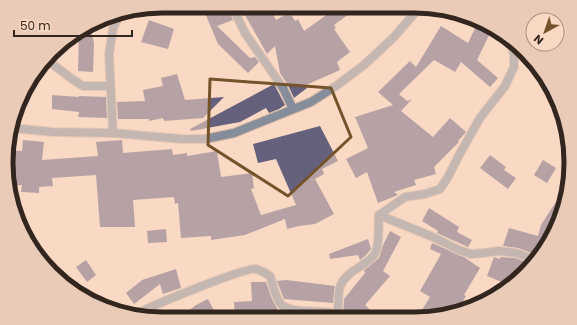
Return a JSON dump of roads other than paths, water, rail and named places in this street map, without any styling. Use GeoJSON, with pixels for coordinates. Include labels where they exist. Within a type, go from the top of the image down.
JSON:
{"type":"FeatureCollection","features":[{"type":"Feature","properties":{"kind":"street"},"geometry":{"type":"LineString","coordinates":[[235,13],[245,33],[283,88],[293,109]]}},
{"type":"Feature","properties":{"kind":"street"},"geometry":{"type":"LineString","coordinates":[[17,129],[53,132],[113,133],[182,139],[205,139],[234,133],[311,102],[364,65],[393,38],[415,13]]}},
{"type":"Feature","properties":{"kind":"street"},"geometry":{"type":"LineString","coordinates":[[113,133],[109,54],[113,29],[117,20]]}},
{"type":"Feature","properties":{"kind":"street"},"geometry":{"type":"LineString","coordinates":[[379,215],[406,197],[425,194],[440,189],[480,118],[505,86],[514,67],[513,50]]}},
{"type":"Feature","properties":{"kind":"street"},"geometry":{"type":"LineString","coordinates":[[51,63],[83,86],[110,86]]}},
{"type":"Feature","properties":{"kind":"street"},"geometry":{"type":"LineString","coordinates":[[379,215],[471,254],[498,251],[516,253],[530,258]]}},
{"type":"Feature","properties":{"kind":"street"},"geometry":{"type":"LineString","coordinates":[[337,312],[340,287],[346,277],[374,254],[378,244],[379,215]]}},
{"type":"Feature","properties":{"kind":"street"},"geometry":{"type":"LineString","coordinates":[[146,311],[244,271],[256,269],[270,276],[280,303],[284,307],[294,311],[323,312]]}}]}
